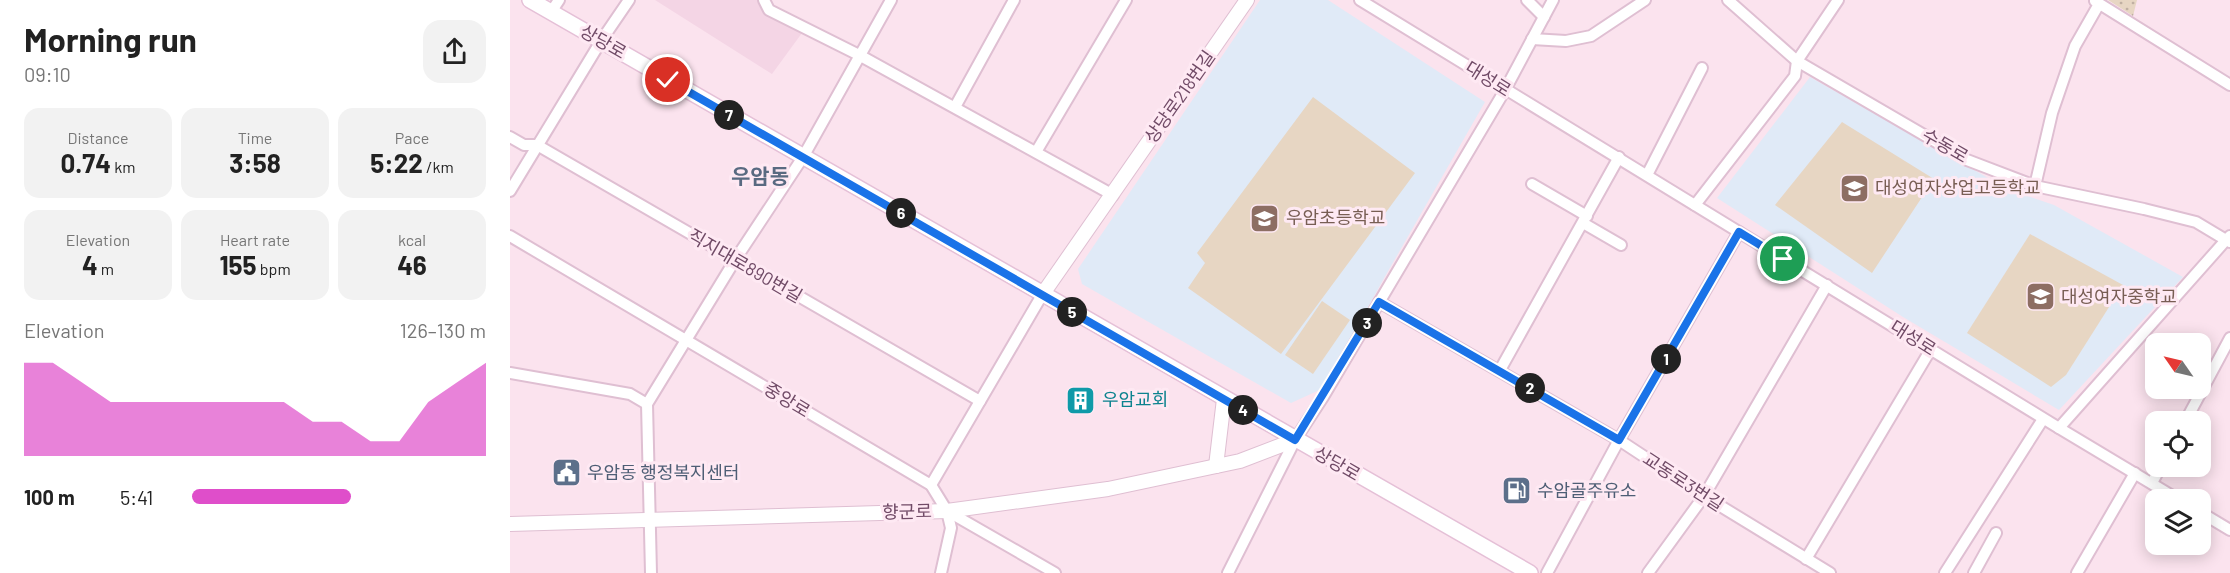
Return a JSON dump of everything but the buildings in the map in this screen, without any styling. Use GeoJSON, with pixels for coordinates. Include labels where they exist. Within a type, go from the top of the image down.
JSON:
{"type":"FeatureCollection","features":[{"type":"Feature","properties":{"kind":"main road","name":"상당로"},"geometry":{"type":"LineString","coordinates":[[530,0],[555,6],[601,41],[1530,573]]}},
{"type":"Feature","properties":{"kind":"street"},"geometry":{"type":"LineString","coordinates":[[510,191],[601,41],[629,0]]}},
{"type":"Feature","properties":{"kind":"street"},"geometry":{"type":"LineString","coordinates":[[764,0],[769,10],[859,55],[1113,195]]}},
{"type":"Feature","properties":{"kind":"street"},"geometry":{"type":"LineString","coordinates":[[651,573],[647,404],[735,260],[803,157],[891,0]]}},
{"type":"Feature","properties":{"kind":"street"},"geometry":{"type":"LineString","coordinates":[[955,107],[1014,0]]}},
{"type":"Feature","properties":{"kind":"street"},"geometry":{"type":"LineString","coordinates":[[1036,152],[1126,0]]}},
{"type":"Feature","properties":{"kind":"street","name":"상당로218번길"},"geometry":{"type":"LineString","coordinates":[[1042,295],[1248,0]]}},
{"type":"Feature","properties":{"kind":"street","name":"대성로"},"geometry":{"type":"LineString","coordinates":[[1360,0],[2043,419],[2162,489]]}},
{"type":"Feature","properties":{"kind":"street"},"geometry":{"type":"LineString","coordinates":[[1527,0],[1544,17]]}},
{"type":"Feature","properties":{"kind":"street"},"geometry":{"type":"LineString","coordinates":[[1228,573],[1295,440],[1505,90],[1553,0]]}},
{"type":"Feature","properties":{"kind":"street"},"geometry":{"type":"LineString","coordinates":[[1532,39],[1566,40],[1591,36],[1645,0]]}},
{"type":"Feature","properties":{"kind":"street"},"geometry":{"type":"LineString","coordinates":[[1695,205],[1795,76],[1797,61],[1838,0]]}},
{"type":"Feature","properties":{"kind":"street","name":"수동로"},"geometry":{"type":"LineString","coordinates":[[1735,2],[1797,61],[1967,160],[2035,186],[2196,222],[2229,239]]}},
{"type":"Feature","properties":{"kind":"street"},"geometry":{"type":"LineString","coordinates":[[2035,186],[2052,113],[2075,46],[2096,2],[2230,85]]}},
{"type":"Feature","properties":{"kind":"street"},"geometry":{"type":"LineString","coordinates":[[1647,175],[1702,68]]}},
{"type":"Feature","properties":{"kind":"street","name":"직지대로890번길"},"geometry":{"type":"LineString","coordinates":[[510,137],[524,145],[537,145],[980,400]]}},
{"type":"Feature","properties":{"kind":"street"},"geometry":{"type":"LineString","coordinates":[[1500,370],[1619,158]]}},
{"type":"Feature","properties":{"kind":"street"},"geometry":{"type":"LineString","coordinates":[[1532,184],[1621,245]]}},
{"type":"Feature","properties":{"kind":"street"},"geometry":{"type":"LineString","coordinates":[[1547,573],[1619,440],[1739,232]]}},
{"type":"Feature","properties":{"kind":"street","name":"중앙로"},"geometry":{"type":"LineString","coordinates":[[510,236],[931,485],[947,511],[1055,573]]}},
{"type":"Feature","properties":{"kind":"street"},"geometry":{"type":"LineString","coordinates":[[2058,428],[2229,239]]}},
{"type":"Feature","properties":{"kind":"street"},"geometry":{"type":"LineString","coordinates":[[1648,573],[1704,496],[1827,285]]}},
{"type":"Feature","properties":{"kind":"street"},"geometry":{"type":"LineString","coordinates":[[931,485],[1042,295]]}},
{"type":"Feature","properties":{"kind":"street","name":"교동로3번길"},"geometry":{"type":"LineString","coordinates":[[1379,302],[1619,440],[1704,496],[1830,573]]}},
{"type":"Feature","properties":{"kind":"street"},"geometry":{"type":"LineString","coordinates":[[2211,372],[2230,338]]}},
{"type":"Feature","properties":{"kind":"street"},"geometry":{"type":"LineString","coordinates":[[1806,559],[1930,350]]}},
{"type":"Feature","properties":{"kind":"street"},"geometry":{"type":"LineString","coordinates":[[510,373],[630,394],[647,404]]}},
{"type":"Feature","properties":{"kind":"street"},"geometry":{"type":"LineString","coordinates":[[1216,466],[1224,399]]}},
{"type":"Feature","properties":{"kind":"street"},"geometry":{"type":"LineString","coordinates":[[1945,573],[2043,419]]}},
{"type":"Feature","properties":{"kind":"street","name":"향군로"},"geometry":{"type":"LineString","coordinates":[[510,524],[650,518],[947,511],[1108,489],[1240,460],[1295,440]]}},
{"type":"Feature","properties":{"kind":"street"},"geometry":{"type":"LineString","coordinates":[[2077,573],[2135,473]]}},
{"type":"Feature","properties":{"kind":"street"},"geometry":{"type":"LineString","coordinates":[[2152,483],[2155,477]]}},
{"type":"Feature","properties":{"kind":"street"},"geometry":{"type":"LineString","coordinates":[[941,573],[951,528],[947,511]]}},
{"type":"Feature","properties":{"kind":"street"},"geometry":{"type":"LineString","coordinates":[[2211,519],[2230,530]]}},
{"type":"Feature","properties":{"kind":"street"},"geometry":{"type":"LineString","coordinates":[[1974,573],[1996,533]]}},
{"type":"Feature","properties":{"kind":"shaded area"},"geometry":{"type":"Polygon","coordinates":[[[655,0],[758,0],[764,11],[802,33],[772,74],[655,0]]]}},
{"type":"Feature","properties":{"kind":"shaded area","name":"우암초등학교"},"geometry":{"type":"Polygon","coordinates":[[[1260,0],[1328,0],[1485,102],[1324,388],[1291,403],[1082,284],[1078,269],[1260,0]]]}},
{"type":"Feature","properties":{"kind":"shaded area"},"geometry":{"type":"Polygon","coordinates":[[[2108,0],[2137,0],[2133,16],[2108,0]]]}},
{"type":"Feature","properties":{"kind":"shaded area"},"geometry":{"type":"Polygon","coordinates":[[[1810,77],[1990,179],[2022,194],[2054,205],[2183,277],[2059,410],[1903,317],[1717,198],[1810,77]]]}},
{"type":"Feature","properties":{"kind":"shaded area"},"geometry":{"type":"Polygon","coordinates":[[[1313,97],[1415,173],[1281,354],[1188,288],[1205,263],[1197,253],[1313,97]]]}},
{"type":"Feature","properties":{"kind":"shaded area"},"geometry":{"type":"Polygon","coordinates":[[[1842,122],[1934,179],[1872,273],[1775,205],[1842,122]]]}},
{"type":"Feature","properties":{"kind":"shaded area"},"geometry":{"type":"Polygon","coordinates":[[[2030,234],[2123,285],[2066,375],[2051,387],[1967,333],[2030,234]]]}},
{"type":"Feature","properties":{"kind":"shaded area"},"geometry":{"type":"Polygon","coordinates":[[[1322,301],[1350,320],[1313,374],[1285,355],[1322,301]]]}},
{"type":"Feature","properties":{"kind":"place","name":"대성여자상업고등학교"},"geometry":{"type":"Point","coordinates":[1854,188]}},
{"type":"Feature","properties":{"kind":"place","name":"우암초등학교"},"geometry":{"type":"Point","coordinates":[1265,218]}},
{"type":"Feature","properties":{"kind":"place","name":"대성여자중학교"},"geometry":{"type":"Point","coordinates":[2040,297]}},
{"type":"Feature","properties":{"kind":"place","name":"우암교회"},"geometry":{"type":"Point","coordinates":[1081,400]}},
{"type":"Feature","properties":{"kind":"place","name":"우암동 행정복지센터"},"geometry":{"type":"Point","coordinates":[566,473]}},
{"type":"Feature","properties":{"kind":"place","name":"수암골주유소"},"geometry":{"type":"Point","coordinates":[1516,491]}},
{"type":"Feature","properties":{"kind":"district","name":"우암동"},"geometry":{"type":"Point","coordinates":[760,177]}},
{"type":"Feature","properties":{"kind":"route"},"geometry":{"type":"LineString","coordinates":[[668,80],[1295,440],[1379,302],[1619,440],[1739,232],[1783,259]]}}]}
